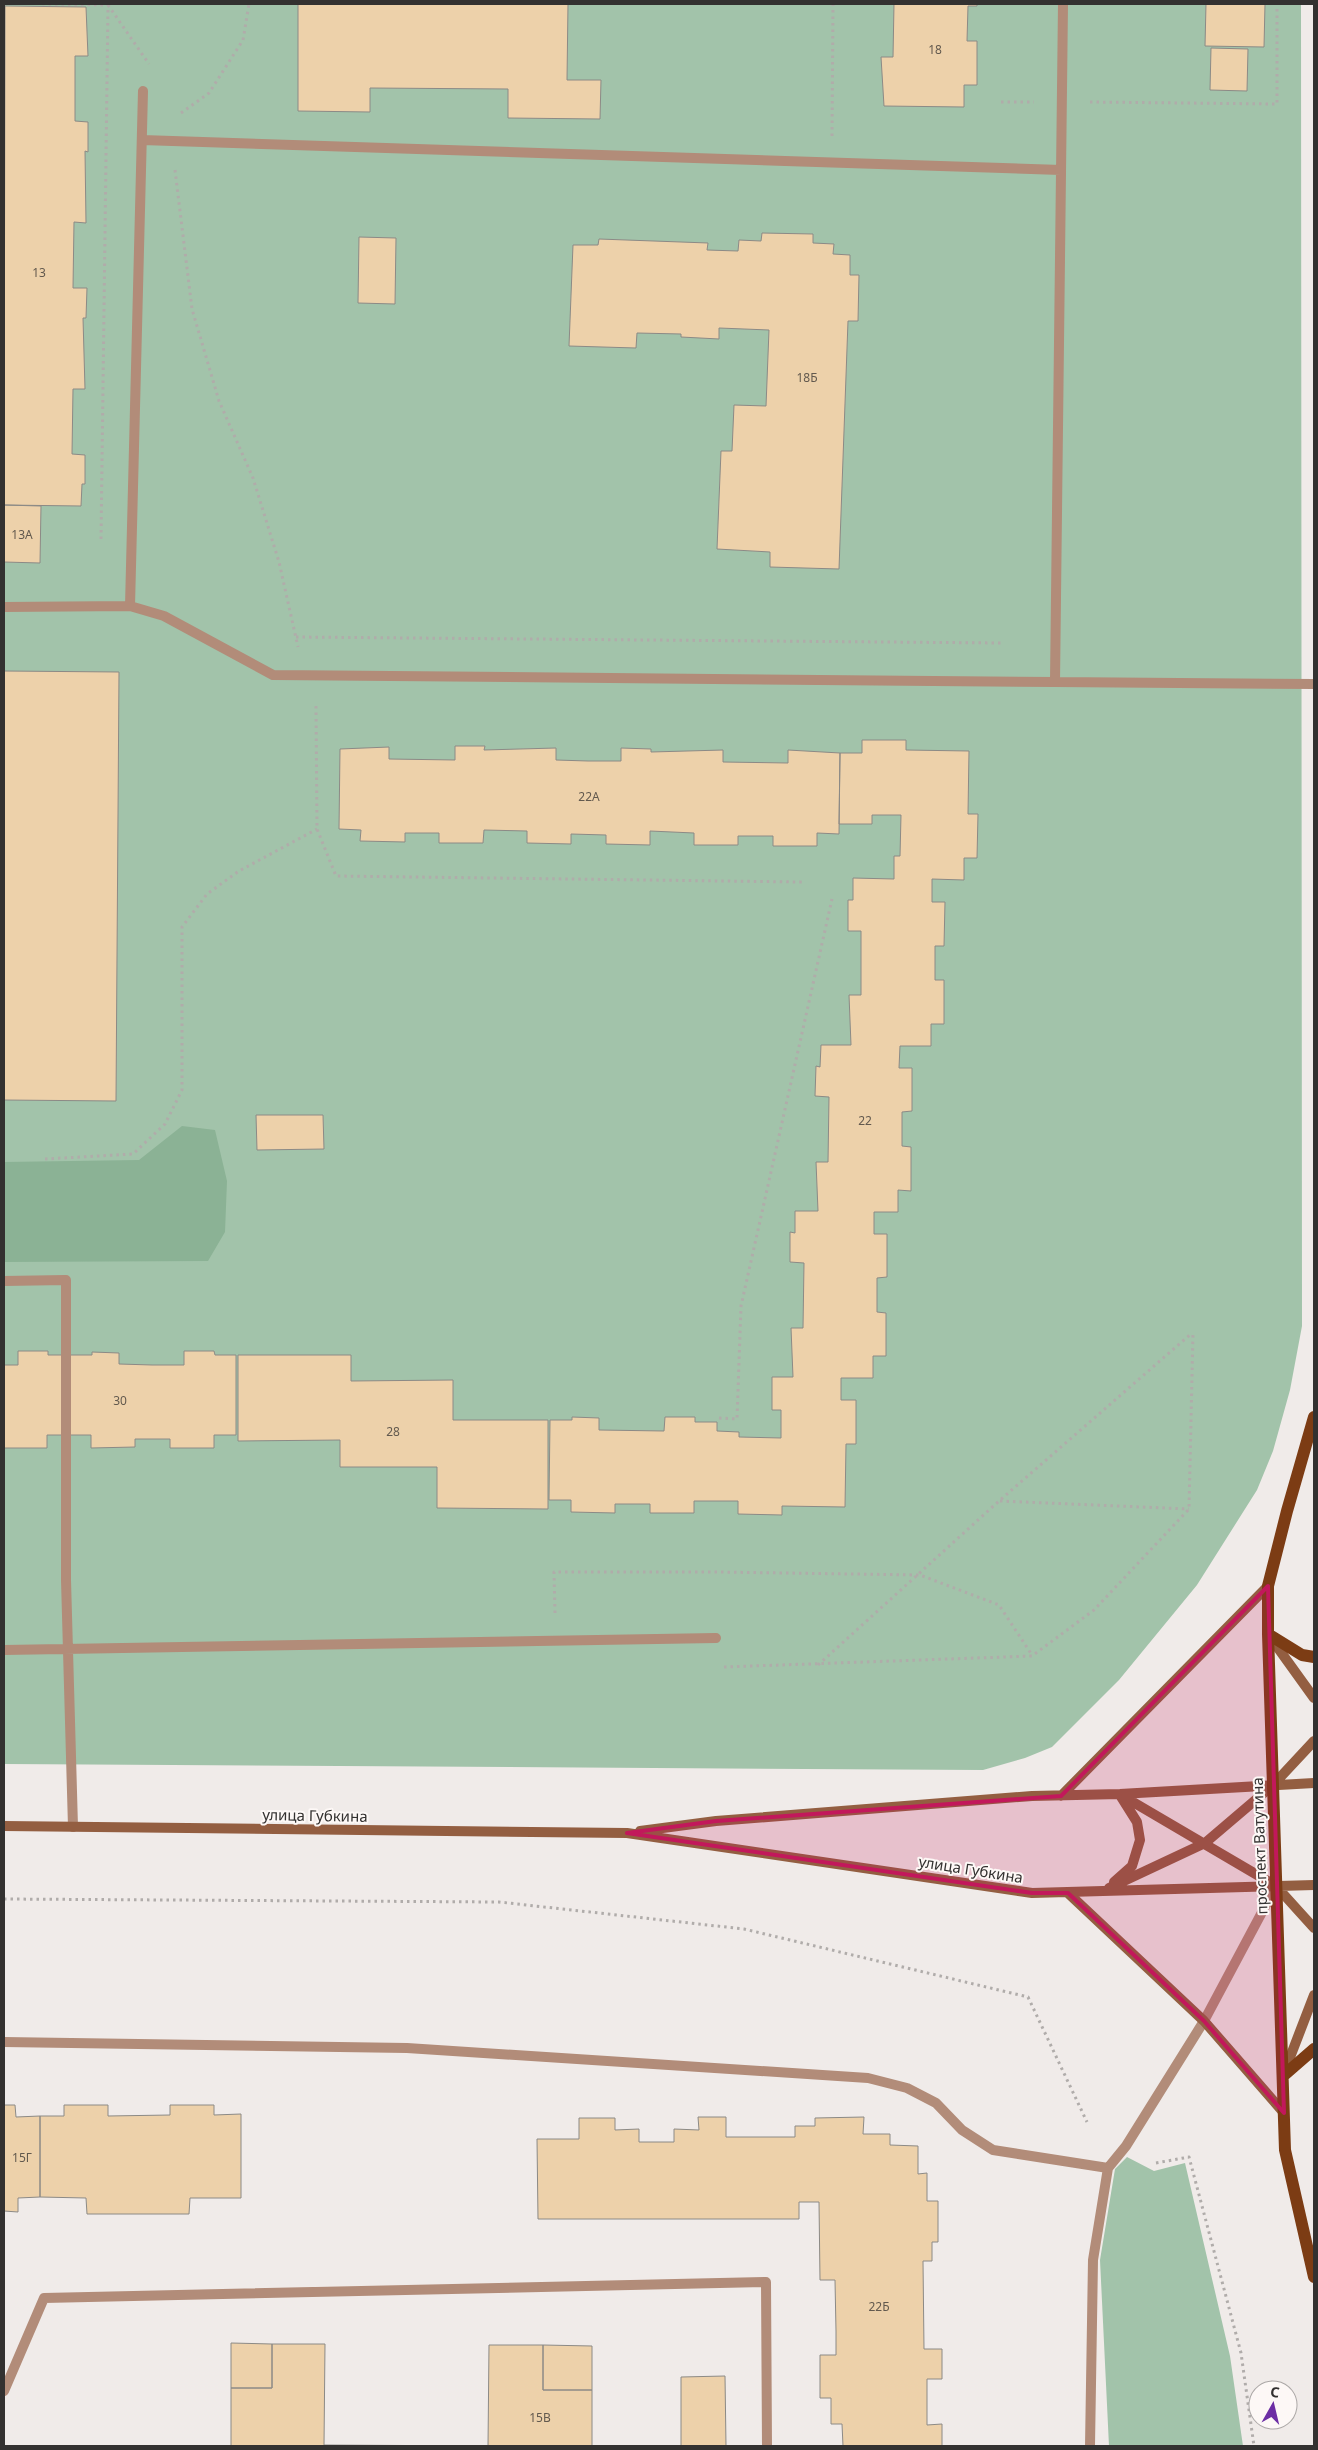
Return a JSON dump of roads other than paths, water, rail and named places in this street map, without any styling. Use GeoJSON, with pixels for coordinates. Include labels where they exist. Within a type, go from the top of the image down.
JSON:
{"type":"FeatureCollection","features":[{"type":"Feature","properties":{"kind":"main road","name":"проспект Ватутина"},"geometry":{"type":"LineString","coordinates":[[1314,1417],[1286,1511],[1268,1586],[1285,2150],[1314,2274]]}},
{"type":"Feature","properties":{"kind":"main road"},"geometry":{"type":"LineString","coordinates":[[1061,1796],[1268,1586]]}},
{"type":"Feature","properties":{"kind":"main road"},"geometry":{"type":"LineString","coordinates":[[1268,1634],[1302,1655],[1314,1657]]}},
{"type":"Feature","properties":{"kind":"main road"},"geometry":{"type":"LineString","coordinates":[[1268,1634],[1314,1698]]}},
{"type":"Feature","properties":{"kind":"main road"},"geometry":{"type":"LineString","coordinates":[[1106,1889],[1205,1843],[1273,1785],[1314,1741]]}},
{"type":"Feature","properties":{"kind":"main road","name":"улица Губкина"},"geometry":{"type":"LineString","coordinates":[[627,1833],[716,1821],[1061,1796],[1314,1783]]}},
{"type":"Feature","properties":{"kind":"main road"},"geometry":{"type":"LineString","coordinates":[[1120,1794],[1276,1886],[1314,1928]]}},
{"type":"Feature","properties":{"kind":"main road"},"geometry":{"type":"LineString","coordinates":[[1106,1889],[1132,1866],[1140,1840],[1138,1822],[1120,1794]]}},
{"type":"Feature","properties":{"kind":"main road","name":"улица Губкина"},"geometry":{"type":"LineString","coordinates":[[4,1826],[627,1833],[1032,1893],[1068,1893],[1106,1889],[1314,1885]]}},
{"type":"Feature","properties":{"kind":"main road"},"geometry":{"type":"LineString","coordinates":[[1068,1893],[1204,2021],[1284,2113]]}},
{"type":"Feature","properties":{"kind":"main road"},"geometry":{"type":"LineString","coordinates":[[1283,2076],[1314,1995]]}},
{"type":"Feature","properties":{"kind":"main road"},"geometry":{"type":"LineString","coordinates":[[1283,2076],[1314,2049]]}},
{"type":"Feature","properties":{"kind":"lane"},"geometry":{"type":"LineString","coordinates":[[1055,682],[1063,4]]}},
{"type":"Feature","properties":{"kind":"lane"},"geometry":{"type":"LineString","coordinates":[[130,606],[142,91]]}},
{"type":"Feature","properties":{"kind":"lane"},"geometry":{"type":"LineString","coordinates":[[142,140],[1061,170]]}},
{"type":"Feature","properties":{"kind":"lane"},"geometry":{"type":"LineString","coordinates":[[4,607],[130,606],[164,616],[273,675],[1314,684]]}},
{"type":"Feature","properties":{"kind":"lane"},"geometry":{"type":"LineString","coordinates":[[4,1281],[66,1280],[66,1580],[73,1827]]}},
{"type":"Feature","properties":{"kind":"lane"},"geometry":{"type":"LineString","coordinates":[[4,1650],[716,1638]]}},
{"type":"Feature","properties":{"kind":"lane"},"geometry":{"type":"LineString","coordinates":[[1090,2446],[1093,2260],[1108,2168],[1126,2146],[1204,2021],[1276,1886]]}},
{"type":"Feature","properties":{"kind":"lane"},"geometry":{"type":"LineString","coordinates":[[4,2042],[407,2048],[868,2078],[907,2088],[936,2103],[962,2130],[993,2150],[1108,2168]]}},
{"type":"Feature","properties":{"kind":"lane"},"geometry":{"type":"LineString","coordinates":[[4,2391],[44,2298],[766,2282],[767,2446]]}}]}
